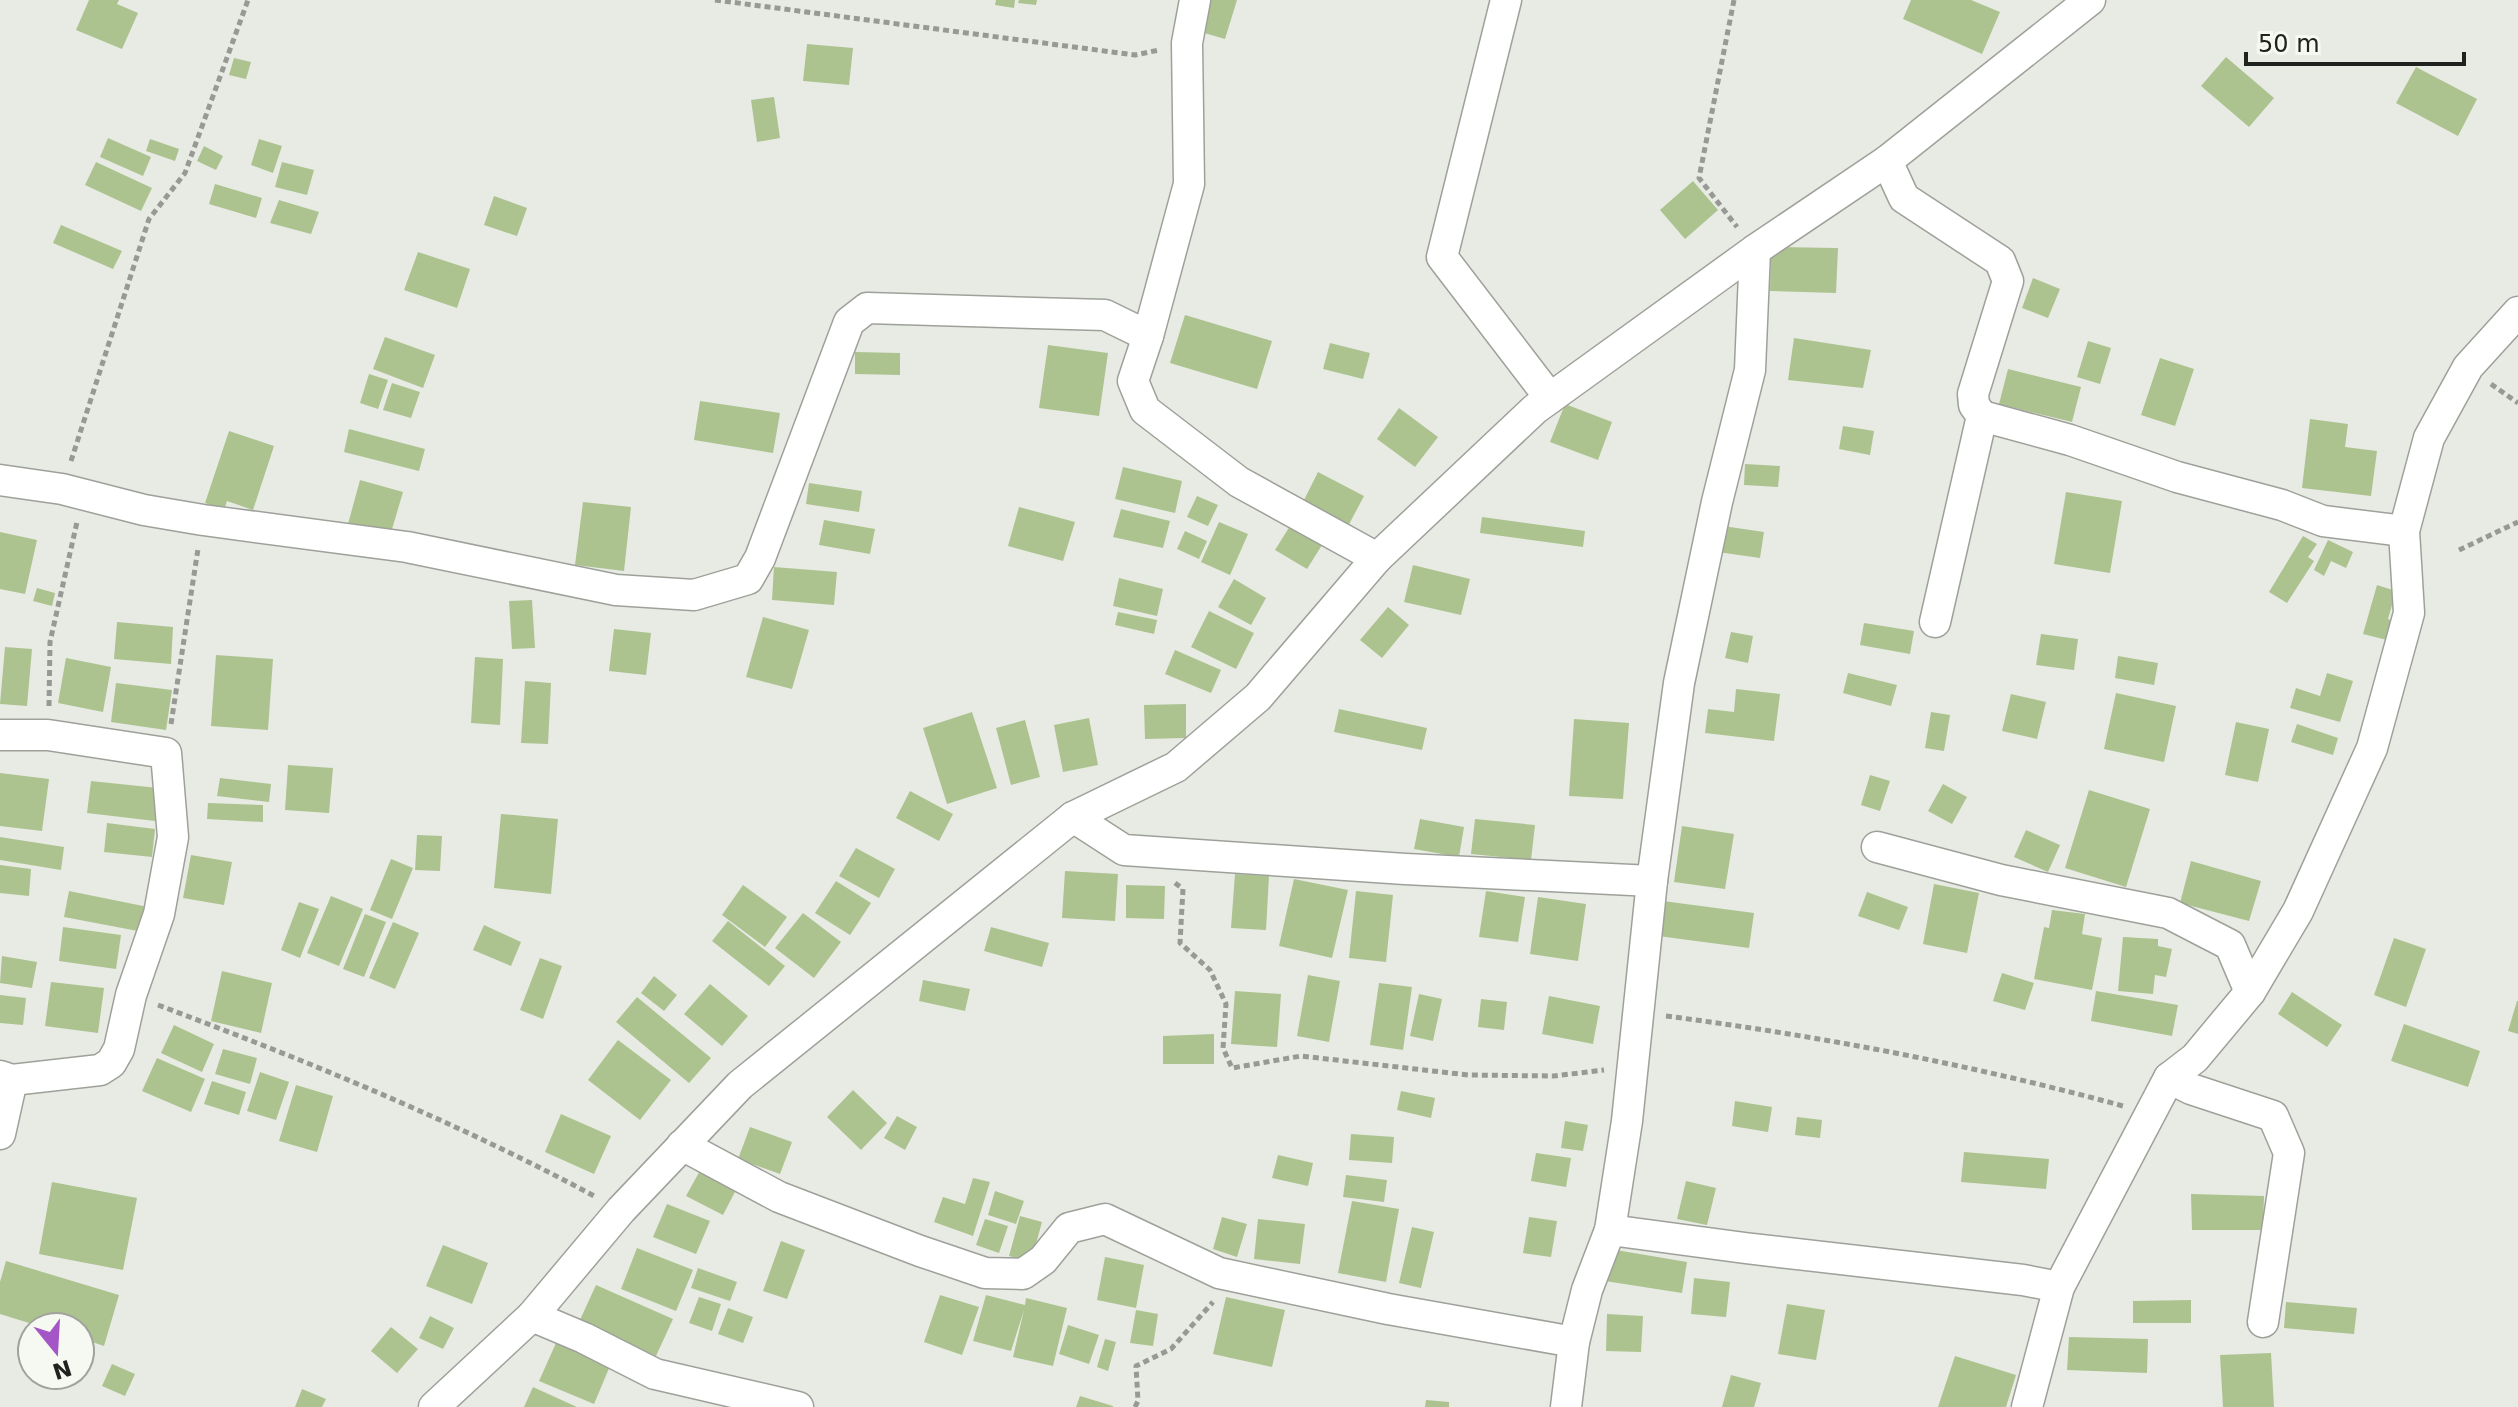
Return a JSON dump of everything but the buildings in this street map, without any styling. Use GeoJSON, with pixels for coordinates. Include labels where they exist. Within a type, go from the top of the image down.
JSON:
{"type":"FeatureCollection","features":[{"type":"Feature","properties":{"kind":"street"},"geometry":{"type":"LineString","coordinates":[[1195,0],[1187,43],[1189,184],[1133,381],[1145,410],[1239,482],[1377,558]]}},
{"type":"Feature","properties":{"kind":"street"},"geometry":{"type":"LineString","coordinates":[[1506,0],[1442,257],[1550,398]]}},
{"type":"Feature","properties":{"kind":"street"},"geometry":{"type":"LineString","coordinates":[[434,1407],[532,1316],[621,1210],[740,1085],[1073,817],[1176,767],[1188,757],[1258,697],[1377,558],[1535,409],[1755,250],[1887,161],[2090,0]]}},
{"type":"Feature","properties":{"kind":"street"},"geometry":{"type":"LineString","coordinates":[[1887,161],[1904,198],[2000,261],[2008,281],[1973,394],[1974,405],[1982,416],[2070,440],[2177,477],[2282,505],[2323,521],[2404,531]]}},
{"type":"Feature","properties":{"kind":"street"},"geometry":{"type":"LineString","coordinates":[[1566,1407],[1574,1342],[1587,1290],[1610,1230],[1679,683],[1717,502],[1750,370],[1755,250]]}},
{"type":"Feature","properties":{"kind":"street"},"geometry":{"type":"LineString","coordinates":[[0,480],[203,520],[407,547],[616,590],[694,595],[748,579],[760,558],[849,322],[867,308],[1105,315],[1148,336]]}},
{"type":"Feature","properties":{"kind":"street"},"geometry":{"type":"LineString","coordinates":[[2027,1407],[2059,1287],[2169,1078],[2195,1058],[2250,992],[2298,911],[2372,748],[2409,613],[2404,531],[2429,438],[2468,367],[2518,312]]}},
{"type":"Feature","properties":{"kind":"street"},"geometry":{"type":"LineString","coordinates":[[1935,622],[1982,416]]}},
{"type":"Feature","properties":{"kind":"street"},"geometry":{"type":"LineString","coordinates":[[0,735],[48,735],[166,753],[173,837],[159,914],[131,995],[119,1049],[111,1063],[100,1070],[6,1078],[0,1134]]}},
{"type":"Feature","properties":{"kind":"street"},"geometry":{"type":"LineString","coordinates":[[1073,817],[1124,850],[1405,869],[1652,881]]}},
{"type":"Feature","properties":{"kind":"street"},"geometry":{"type":"LineString","coordinates":[[1877,847],[2001,880],[2168,913],[2230,945],[2250,992]]}},
{"type":"Feature","properties":{"kind":"street"},"geometry":{"type":"LineString","coordinates":[[2169,1078],[2191,1089],[2273,1116],[2289,1153],[2263,1322]]}},
{"type":"Feature","properties":{"kind":"street"},"geometry":{"type":"LineString","coordinates":[[682,1145],[779,1197],[985,1273],[1023,1274],[1043,1260],[1069,1228],[1105,1219],[1219,1273],[1388,1309],[1574,1342]]}},
{"type":"Feature","properties":{"kind":"street"},"geometry":{"type":"LineString","coordinates":[[1610,1230],[2023,1280],[2059,1287]]}},
{"type":"Feature","properties":{"kind":"street"},"geometry":{"type":"LineString","coordinates":[[532,1316],[655,1374],[798,1407]]}},
{"type":"Feature","properties":{"kind":"path"},"geometry":{"type":"LineString","coordinates":[[48,735],[50,642],[73,492],[149,219],[185,173],[248,0]]}},
{"type":"Feature","properties":{"kind":"path"},"geometry":{"type":"LineString","coordinates":[[715,0],[1135,55],[1187,43]]}},
{"type":"Feature","properties":{"kind":"path"},"geometry":{"type":"LineString","coordinates":[[1734,0],[1699,178],[1755,250]]}},
{"type":"Feature","properties":{"kind":"path"},"geometry":{"type":"LineString","coordinates":[[166,753],[203,520]]}},
{"type":"Feature","properties":{"kind":"path"},"geometry":{"type":"LineString","coordinates":[[2459,550],[2518,522]]}},
{"type":"Feature","properties":{"kind":"path"},"geometry":{"type":"LineString","coordinates":[[1171,881],[1183,889],[1180,943],[1210,970],[1226,1004],[1223,1048],[1232,1068],[1301,1056],[1468,1075],[1554,1076],[1615,1069],[1632,1072]]}},
{"type":"Feature","properties":{"kind":"path"},"geometry":{"type":"LineString","coordinates":[[131,995],[321,1068],[539,1166],[621,1210]]}},
{"type":"Feature","properties":{"kind":"path"},"geometry":{"type":"LineString","coordinates":[[1638,1013],[1772,1030],[2046,1085],[2151,1113]]}},
{"type":"Feature","properties":{"kind":"path"},"geometry":{"type":"LineString","coordinates":[[1135,1407],[1138,1401],[1136,1366],[1171,1349],[1234,1276]]}}]}
